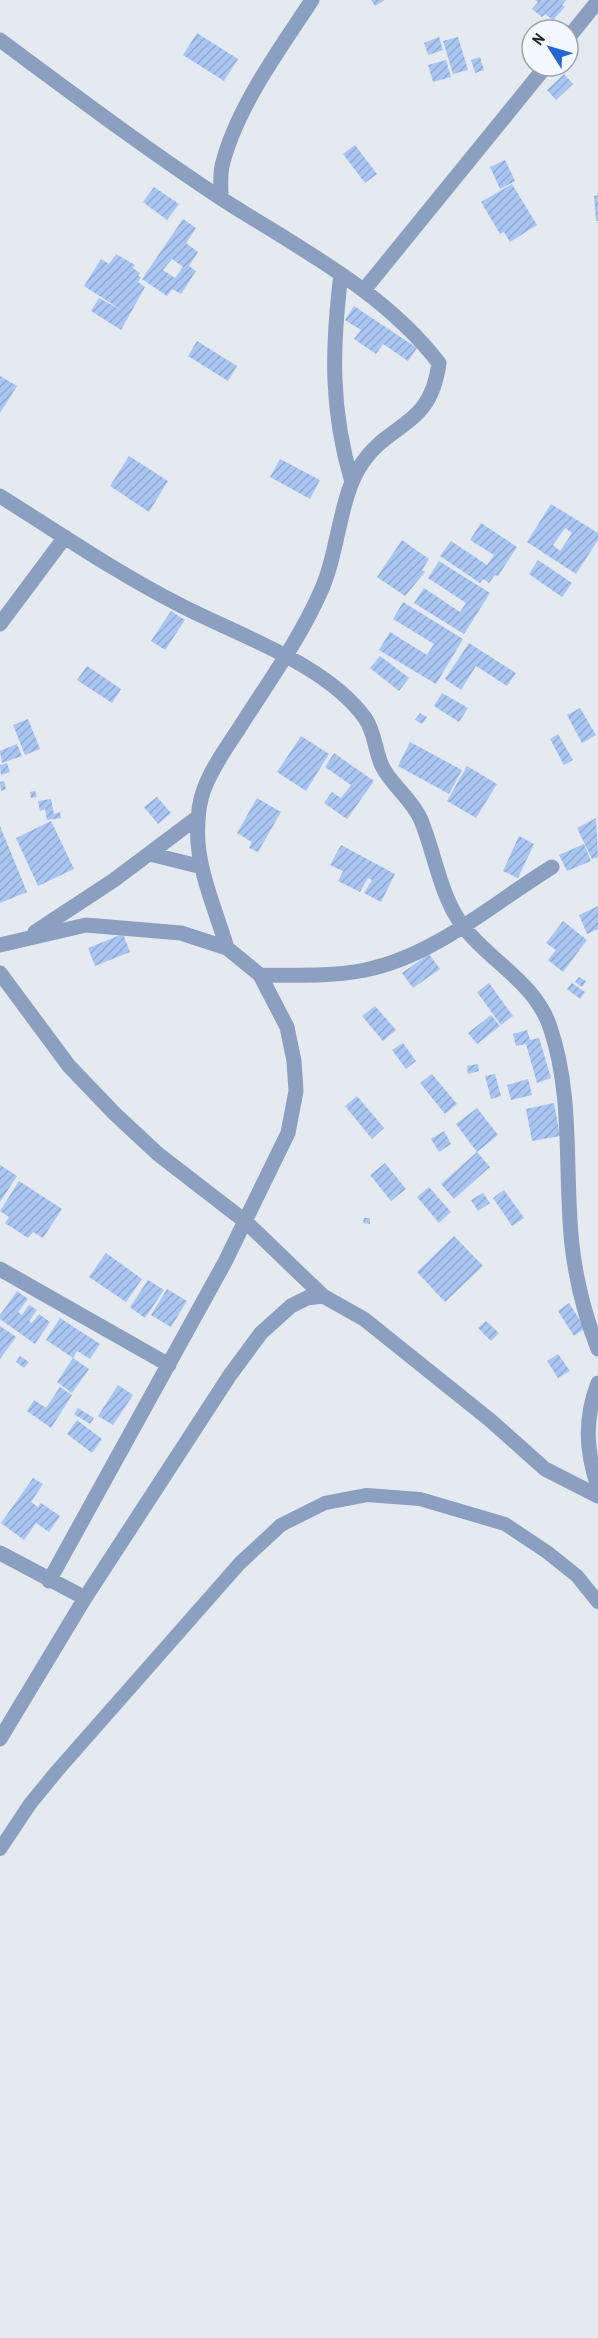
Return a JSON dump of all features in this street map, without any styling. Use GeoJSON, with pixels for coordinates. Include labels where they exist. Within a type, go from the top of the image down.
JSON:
{"type":"FeatureCollection","features":[{"type":"Feature","properties":{"kind":"street"},"geometry":{"type":"LineString","coordinates":[[221,198],[222,167],[238,125],[259,85],[312,0]]}},
{"type":"Feature","properties":{"kind":"street"},"geometry":{"type":"LineString","coordinates":[[580,23],[598,1]]}},
{"type":"Feature","properties":{"kind":"street"},"geometry":{"type":"LineString","coordinates":[[0,40],[221,198],[364,290],[429,350],[439,363],[431,397],[410,422],[370,452],[352,482],[324,582],[287,656],[222,755],[203,789],[198,817],[202,867],[227,948]]}},
{"type":"Feature","properties":{"kind":"street"},"geometry":{"type":"LineString","coordinates":[[364,290],[536,78]]}},
{"type":"Feature","properties":{"kind":"street"},"geometry":{"type":"LineString","coordinates":[[341,274],[333,344],[333,379],[341,440],[352,482]]}},
{"type":"Feature","properties":{"kind":"street"},"geometry":{"type":"LineString","coordinates":[[0,496],[178,604],[287,656],[344,697],[366,719],[381,764],[390,779],[406,795],[420,820],[431,854],[462,925],[531,993],[549,1024],[560,1063],[566,1106],[572,1245],[580,1294],[598,1349]]}},
{"type":"Feature","properties":{"kind":"street"},"geometry":{"type":"LineString","coordinates":[[0,624],[65,537]]}},
{"type":"Feature","properties":{"kind":"street"},"geometry":{"type":"LineString","coordinates":[[27,937],[150,854],[198,817]]}},
{"type":"Feature","properties":{"kind":"street"},"geometry":{"type":"LineString","coordinates":[[150,854],[202,867]]}},
{"type":"Feature","properties":{"kind":"street"},"geometry":{"type":"LineString","coordinates":[[260,975],[364,970],[403,959],[434,944],[552,867]]}},
{"type":"Feature","properties":{"kind":"street"},"geometry":{"type":"LineString","coordinates":[[0,945],[86,925],[180,933],[227,948],[260,975],[287,1027],[294,1061],[296,1091],[288,1133],[246,1222],[50,1581]]}},
{"type":"Feature","properties":{"kind":"street"},"geometry":{"type":"LineString","coordinates":[[0,973],[69,1066],[158,1154],[246,1222],[323,1296],[364,1318],[545,1469],[598,1496]]}},
{"type":"Feature","properties":{"kind":"street"},"geometry":{"type":"LineString","coordinates":[[0,1269],[169,1365]]}},
{"type":"Feature","properties":{"kind":"street"},"geometry":{"type":"LineString","coordinates":[[0,1739],[85,1598],[230,1375],[261,1333],[291,1306],[307,1298],[323,1296]]}},
{"type":"Feature","properties":{"kind":"street"},"geometry":{"type":"LineString","coordinates":[[598,1383],[587,1418],[587,1440],[598,1487]]}},
{"type":"Feature","properties":{"kind":"street"},"geometry":{"type":"LineString","coordinates":[[0,1553],[85,1598]]}},
{"type":"Feature","properties":{"kind":"lane"},"geometry":{"type":"LineString","coordinates":[[0,1849],[30,1804],[240,1563],[281,1525],[325,1503],[367,1495],[420,1499],[505,1524],[562,1564],[598,1602]]}},
{"type":"Feature","properties":{"kind":"building"},"geometry":{"type":"Polygon","coordinates":[[[371,0],[385,0],[375,6],[371,0]]]}},
{"type":"Feature","properties":{"kind":"building"},"geometry":{"type":"Polygon","coordinates":[[[535,0],[566,0],[562,5],[565,7],[555,18],[545,14],[542,17],[532,9],[538,2],[535,0]]]}},
{"type":"Feature","properties":{"kind":"building"},"geometry":{"type":"Polygon","coordinates":[[[197,33],[238,59],[224,81],[183,55],[197,33]]]}},
{"type":"Feature","properties":{"kind":"building"},"geometry":{"type":"Polygon","coordinates":[[[439,37],[443,50],[428,55],[424,43],[439,37]]]}},
{"type":"Feature","properties":{"kind":"building"},"geometry":{"type":"Polygon","coordinates":[[[458,37],[468,70],[453,74],[443,41],[458,37]]]}},
{"type":"Feature","properties":{"kind":"building"},"geometry":{"type":"Polygon","coordinates":[[[480,57],[484,70],[475,73],[471,60],[480,57]]]}},
{"type":"Feature","properties":{"kind":"building"},"geometry":{"type":"Polygon","coordinates":[[[446,60],[451,77],[433,82],[428,65],[446,60]]]}},
{"type":"Feature","properties":{"kind":"building"},"geometry":{"type":"Polygon","coordinates":[[[560,78],[568,78],[573,84],[556,100],[547,90],[560,78]]]}},
{"type":"Feature","properties":{"kind":"building"},"geometry":{"type":"Polygon","coordinates":[[[355,145],[377,174],[365,183],[343,154],[355,145]]]}},
{"type":"Feature","properties":{"kind":"building"},"geometry":{"type":"Polygon","coordinates":[[[505,160],[515,181],[500,189],[490,167],[505,160]]]}},
{"type":"Feature","properties":{"kind":"building"},"geometry":{"type":"Polygon","coordinates":[[[512,184],[537,225],[510,242],[504,232],[500,234],[481,202],[512,184]]]}},
{"type":"Feature","properties":{"kind":"building"},"geometry":{"type":"Polygon","coordinates":[[[154,187],[179,204],[167,220],[143,202],[154,187]]]}},
{"type":"Feature","properties":{"kind":"building"},"geometry":{"type":"Polygon","coordinates":[[[598,195],[598,221],[596,221],[594,196],[598,195]]]}},
{"type":"Feature","properties":{"kind":"building"},"geometry":{"type":"Polygon","coordinates":[[[183,219],[196,228],[186,243],[198,252],[189,266],[196,271],[181,294],[172,289],[167,296],[142,279],[183,219]],[[172,259],[163,270],[175,278],[183,267],[172,259]]]}},
{"type":"Feature","properties":{"kind":"building"},"geometry":{"type":"Polygon","coordinates":[[[116,254],[135,265],[133,268],[140,273],[138,276],[141,277],[138,282],[145,287],[121,330],[91,311],[99,298],[123,311],[84,286],[101,259],[109,264],[116,254]]]}},
{"type":"Feature","properties":{"kind":"building"},"geometry":{"type":"Polygon","coordinates":[[[354,306],[417,348],[408,361],[383,344],[376,354],[354,339],[361,330],[345,320],[354,306]]]}},
{"type":"Feature","properties":{"kind":"building"},"geometry":{"type":"Polygon","coordinates":[[[197,341],[237,366],[228,381],[188,356],[197,341]]]}},
{"type":"Feature","properties":{"kind":"building"},"geometry":{"type":"Polygon","coordinates":[[[0,376],[17,386],[0,413],[0,376]]]}},
{"type":"Feature","properties":{"kind":"building"},"geometry":{"type":"Polygon","coordinates":[[[129,456],[168,481],[149,512],[110,486],[129,456]]]}},
{"type":"Feature","properties":{"kind":"building"},"geometry":{"type":"Polygon","coordinates":[[[280,459],[320,480],[310,499],[270,477],[280,459]]]}},
{"type":"Feature","properties":{"kind":"building"},"geometry":{"type":"Polygon","coordinates":[[[551,504],[598,533],[598,540],[576,574],[527,542],[551,504]],[[565,528],[553,545],[560,551],[572,533],[565,528]]]}},
{"type":"Feature","properties":{"kind":"building"},"geometry":{"type":"Polygon","coordinates":[[[481,523],[517,547],[498,576],[495,575],[489,583],[483,579],[480,583],[440,556],[451,541],[487,565],[494,555],[470,540],[481,523]]]}},
{"type":"Feature","properties":{"kind":"building"},"geometry":{"type":"Polygon","coordinates":[[[402,540],[429,559],[422,570],[425,572],[405,596],[377,577],[402,540]]]}},
{"type":"Feature","properties":{"kind":"building"},"geometry":{"type":"Polygon","coordinates":[[[538,560],[572,583],[562,597],[529,574],[538,560]]]}},
{"type":"Feature","properties":{"kind":"building"},"geometry":{"type":"Polygon","coordinates":[[[439,561],[490,593],[464,634],[414,603],[424,588],[460,612],[466,603],[428,578],[439,561]]]}},
{"type":"Feature","properties":{"kind":"building"},"geometry":{"type":"Polygon","coordinates":[[[403,602],[463,639],[436,684],[379,650],[390,632],[427,655],[434,644],[393,619],[403,602]]]}},
{"type":"Feature","properties":{"kind":"building"},"geometry":{"type":"Polygon","coordinates":[[[171,611],[185,620],[165,650],[151,641],[171,611]]]}},
{"type":"Feature","properties":{"kind":"building"},"geometry":{"type":"Polygon","coordinates":[[[469,643],[516,673],[507,686],[476,666],[461,690],[445,679],[469,643]]]}},
{"type":"Feature","properties":{"kind":"building"},"geometry":{"type":"Polygon","coordinates":[[[380,656],[409,678],[399,691],[370,668],[380,656]]]}},
{"type":"Feature","properties":{"kind":"building"},"geometry":{"type":"Polygon","coordinates":[[[87,666],[121,689],[112,703],[77,680],[87,666]]]}},
{"type":"Feature","properties":{"kind":"building"},"geometry":{"type":"Polygon","coordinates":[[[442,693],[468,708],[459,722],[434,706],[442,693]]]}},
{"type":"Feature","properties":{"kind":"building"},"geometry":{"type":"Polygon","coordinates":[[[580,708],[596,735],[582,743],[567,715],[580,708]]]}},
{"type":"Feature","properties":{"kind":"building"},"geometry":{"type":"Polygon","coordinates":[[[420,713],[427,717],[422,724],[415,720],[420,713]]]}},
{"type":"Feature","properties":{"kind":"building"},"geometry":{"type":"Polygon","coordinates":[[[28,719],[40,749],[25,755],[13,725],[28,719]]]}},
{"type":"Feature","properties":{"kind":"building"},"geometry":{"type":"Polygon","coordinates":[[[558,734],[573,760],[564,765],[550,739],[558,734]]]}},
{"type":"Feature","properties":{"kind":"building"},"geometry":{"type":"Polygon","coordinates":[[[301,736],[329,754],[306,791],[277,772],[301,736]]]}},
{"type":"Feature","properties":{"kind":"building"},"geometry":{"type":"Polygon","coordinates":[[[410,742],[462,770],[449,794],[398,766],[410,742]]]}},
{"type":"Feature","properties":{"kind":"building"},"geometry":{"type":"Polygon","coordinates":[[[17,744],[22,756],[2,763],[0,751],[17,744]]]}},
{"type":"Feature","properties":{"kind":"building"},"geometry":{"type":"Polygon","coordinates":[[[334,753],[374,781],[347,819],[324,803],[332,792],[341,798],[351,785],[325,767],[334,753]]]}},
{"type":"Feature","properties":{"kind":"building"},"geometry":{"type":"Polygon","coordinates":[[[7,763],[10,772],[1,775],[0,765],[7,763]]]}},
{"type":"Feature","properties":{"kind":"building"},"geometry":{"type":"Polygon","coordinates":[[[467,766],[497,784],[476,818],[447,801],[467,766]]]}},
{"type":"Feature","properties":{"kind":"building"},"geometry":{"type":"Polygon","coordinates":[[[4,781],[6,789],[1,791],[0,782],[4,781]]]}},
{"type":"Feature","properties":{"kind":"building"},"geometry":{"type":"Polygon","coordinates":[[[35,791],[37,797],[31,798],[30,792],[35,791]]]}},
{"type":"Feature","properties":{"kind":"building"},"geometry":{"type":"Polygon","coordinates":[[[157,797],[171,813],[158,824],[144,807],[157,797]]]}},
{"type":"Feature","properties":{"kind":"building"},"geometry":{"type":"Polygon","coordinates":[[[257,798],[281,812],[258,852],[249,848],[252,842],[237,833],[257,798]]]}},
{"type":"Feature","properties":{"kind":"building"},"geometry":{"type":"Polygon","coordinates":[[[51,799],[54,814],[60,812],[61,818],[47,820],[45,809],[40,811],[38,801],[51,799]]]}},
{"type":"Feature","properties":{"kind":"building"},"geometry":{"type":"Polygon","coordinates":[[[596,818],[598,857],[592,859],[577,828],[596,818]]]}},
{"type":"Feature","properties":{"kind":"building"},"geometry":{"type":"Polygon","coordinates":[[[51,821],[74,869],[38,886],[16,838],[51,821]]]}},
{"type":"Feature","properties":{"kind":"building"},"geometry":{"type":"Polygon","coordinates":[[[0,826],[27,892],[0,903],[0,826]]]}},
{"type":"Feature","properties":{"kind":"building"},"geometry":{"type":"Polygon","coordinates":[[[519,836],[534,844],[518,878],[503,871],[519,836]]]}},
{"type":"Feature","properties":{"kind":"building"},"geometry":{"type":"Polygon","coordinates":[[[584,844],[591,861],[567,871],[559,855],[584,844]]]}},
{"type":"Feature","properties":{"kind":"building"},"geometry":{"type":"Polygon","coordinates":[[[341,845],[395,874],[381,902],[364,893],[372,880],[368,878],[360,892],[338,881],[343,871],[330,865],[341,845]]]}},
{"type":"Feature","properties":{"kind":"building"},"geometry":{"type":"Polygon","coordinates":[[[598,906],[598,929],[587,934],[579,915],[598,906]]]}},
{"type":"Feature","properties":{"kind":"building"},"geometry":{"type":"Polygon","coordinates":[[[563,921],[587,940],[563,972],[548,960],[556,950],[546,943],[563,921]]]}},
{"type":"Feature","properties":{"kind":"building"},"geometry":{"type":"Polygon","coordinates":[[[123,934],[130,952],[95,966],[88,948],[123,934]]]}},
{"type":"Feature","properties":{"kind":"building"},"geometry":{"type":"Polygon","coordinates":[[[429,954],[440,969],[413,988],[402,973],[429,954]]]}},
{"type":"Feature","properties":{"kind":"building"},"geometry":{"type":"Polygon","coordinates":[[[579,977],[586,981],[582,987],[575,982],[579,977]]]}},
{"type":"Feature","properties":{"kind":"building"},"geometry":{"type":"Polygon","coordinates":[[[489,983],[513,1016],[501,1025],[477,992],[489,983]]]}},
{"type":"Feature","properties":{"kind":"building"},"geometry":{"type":"Polygon","coordinates":[[[572,983],[585,992],[580,999],[567,989],[572,983]]]}},
{"type":"Feature","properties":{"kind":"building"},"geometry":{"type":"Polygon","coordinates":[[[375,1006],[396,1030],[383,1041],[362,1016],[375,1006]]]}},
{"type":"Feature","properties":{"kind":"building"},"geometry":{"type":"Polygon","coordinates":[[[491,1015],[500,1026],[477,1044],[468,1033],[491,1015]]]}},
{"type":"Feature","properties":{"kind":"building"},"geometry":{"type":"Polygon","coordinates":[[[527,1030],[530,1040],[539,1038],[551,1078],[537,1083],[526,1044],[516,1046],[513,1034],[527,1030]]]}},
{"type":"Feature","properties":{"kind":"building"},"geometry":{"type":"Polygon","coordinates":[[[403,1043],[416,1061],[406,1069],[392,1050],[403,1043]]]}},
{"type":"Feature","properties":{"kind":"building"},"geometry":{"type":"Polygon","coordinates":[[[478,1064],[479,1071],[468,1074],[467,1066],[478,1064]]]}},
{"type":"Feature","properties":{"kind":"building"},"geometry":{"type":"Polygon","coordinates":[[[432,1074],[457,1104],[445,1114],[420,1083],[432,1074]]]}},
{"type":"Feature","properties":{"kind":"building"},"geometry":{"type":"Polygon","coordinates":[[[495,1074],[501,1096],[491,1099],[485,1076],[495,1074]]]}},
{"type":"Feature","properties":{"kind":"building"},"geometry":{"type":"Polygon","coordinates":[[[528,1079],[532,1095],[511,1100],[507,1085],[528,1079]]]}},
{"type":"Feature","properties":{"kind":"building"},"geometry":{"type":"Polygon","coordinates":[[[357,1096],[384,1128],[372,1139],[345,1106],[357,1096]]]}},
{"type":"Feature","properties":{"kind":"building"},"geometry":{"type":"Polygon","coordinates":[[[554,1103],[560,1136],[532,1141],[526,1109],[554,1103]]]}},
{"type":"Feature","properties":{"kind":"building"},"geometry":{"type":"Polygon","coordinates":[[[477,1108],[498,1135],[477,1152],[456,1124],[477,1108]]]}},
{"type":"Feature","properties":{"kind":"building"},"geometry":{"type":"Polygon","coordinates":[[[444,1131],[451,1144],[439,1152],[431,1139],[444,1131]]]}},
{"type":"Feature","properties":{"kind":"building"},"geometry":{"type":"Polygon","coordinates":[[[477,1152],[490,1167],[454,1199],[441,1184],[477,1152]]]}},
{"type":"Feature","properties":{"kind":"building"},"geometry":{"type":"Polygon","coordinates":[[[385,1163],[406,1189],[391,1201],[370,1175],[385,1163]]]}},
{"type":"Feature","properties":{"kind":"building"},"geometry":{"type":"Polygon","coordinates":[[[0,1165],[17,1176],[0,1202],[0,1165]]]}},
{"type":"Feature","properties":{"kind":"building"},"geometry":{"type":"Polygon","coordinates":[[[19,1181],[62,1209],[43,1238],[33,1232],[28,1238],[5,1223],[9,1217],[0,1211],[19,1181]]]}},
{"type":"Feature","properties":{"kind":"building"},"geometry":{"type":"Polygon","coordinates":[[[429,1187],[451,1212],[439,1223],[417,1197],[429,1187]]]}},
{"type":"Feature","properties":{"kind":"building"},"geometry":{"type":"Polygon","coordinates":[[[504,1190],[524,1218],[512,1226],[493,1198],[504,1190]]]}},
{"type":"Feature","properties":{"kind":"building"},"geometry":{"type":"Polygon","coordinates":[[[483,1193],[490,1203],[478,1211],[471,1200],[483,1193]]]}},
{"type":"Feature","properties":{"kind":"building"},"geometry":{"type":"Polygon","coordinates":[[[364,1218],[370,1218],[370,1224],[363,1223],[364,1218]]]}},
{"type":"Feature","properties":{"kind":"building"},"geometry":{"type":"Polygon","coordinates":[[[454,1236],[483,1266],[445,1302],[417,1272],[454,1236]]]}},
{"type":"Feature","properties":{"kind":"building"},"geometry":{"type":"Polygon","coordinates":[[[106,1253],[142,1279],[126,1302],[89,1277],[106,1253]]]}},
{"type":"Feature","properties":{"kind":"building"},"geometry":{"type":"Polygon","coordinates":[[[148,1280],[164,1290],[145,1318],[130,1307],[148,1280]]]}},
{"type":"Feature","properties":{"kind":"building"},"geometry":{"type":"Polygon","coordinates":[[[167,1289],[187,1301],[171,1327],[151,1315],[167,1289]]]}},
{"type":"Feature","properties":{"kind":"building"},"geometry":{"type":"Polygon","coordinates":[[[17,1291],[28,1299],[18,1312],[22,1315],[29,1305],[37,1310],[29,1321],[32,1323],[39,1314],[50,1322],[35,1344],[0,1319],[0,1315],[17,1291]]]}},
{"type":"Feature","properties":{"kind":"building"},"geometry":{"type":"Polygon","coordinates":[[[569,1303],[585,1328],[574,1336],[558,1311],[569,1303]]]}},
{"type":"Feature","properties":{"kind":"building"},"geometry":{"type":"Polygon","coordinates":[[[60,1318],[100,1344],[90,1359],[77,1351],[73,1358],[46,1340],[60,1318]]]}},
{"type":"Feature","properties":{"kind":"building"},"geometry":{"type":"Polygon","coordinates":[[[486,1321],[499,1333],[491,1341],[478,1328],[486,1321]]]}},
{"type":"Feature","properties":{"kind":"building"},"geometry":{"type":"Polygon","coordinates":[[[0,1326],[16,1337],[0,1359],[0,1326]]]}},
{"type":"Feature","properties":{"kind":"building"},"geometry":{"type":"Polygon","coordinates":[[[558,1354],[570,1371],[558,1378],[547,1361],[558,1354]]]}},
{"type":"Feature","properties":{"kind":"building"},"geometry":{"type":"Polygon","coordinates":[[[20,1356],[29,1362],[24,1368],[16,1362],[20,1356]]]}},
{"type":"Feature","properties":{"kind":"building"},"geometry":{"type":"Polygon","coordinates":[[[73,1358],[89,1369],[72,1393],[57,1382],[73,1358]]]}},
{"type":"Feature","properties":{"kind":"building"},"geometry":{"type":"Polygon","coordinates":[[[118,1385],[133,1395],[113,1425],[98,1416],[118,1385]]]}},
{"type":"Feature","properties":{"kind":"building"},"geometry":{"type":"Polygon","coordinates":[[[60,1387],[72,1395],[51,1428],[27,1411],[34,1400],[46,1408],[60,1387]]]}},
{"type":"Feature","properties":{"kind":"building"},"geometry":{"type":"Polygon","coordinates":[[[78,1408],[94,1418],[90,1424],[74,1414],[78,1408]]]}},
{"type":"Feature","properties":{"kind":"building"},"geometry":{"type":"Polygon","coordinates":[[[77,1420],[102,1439],[92,1453],[67,1434],[77,1420]]]}},
{"type":"Feature","properties":{"kind":"building"},"geometry":{"type":"Polygon","coordinates":[[[33,1478],[43,1484],[31,1502],[38,1507],[41,1503],[60,1516],[49,1532],[36,1523],[24,1540],[1,1523],[33,1478]]]}}]}
